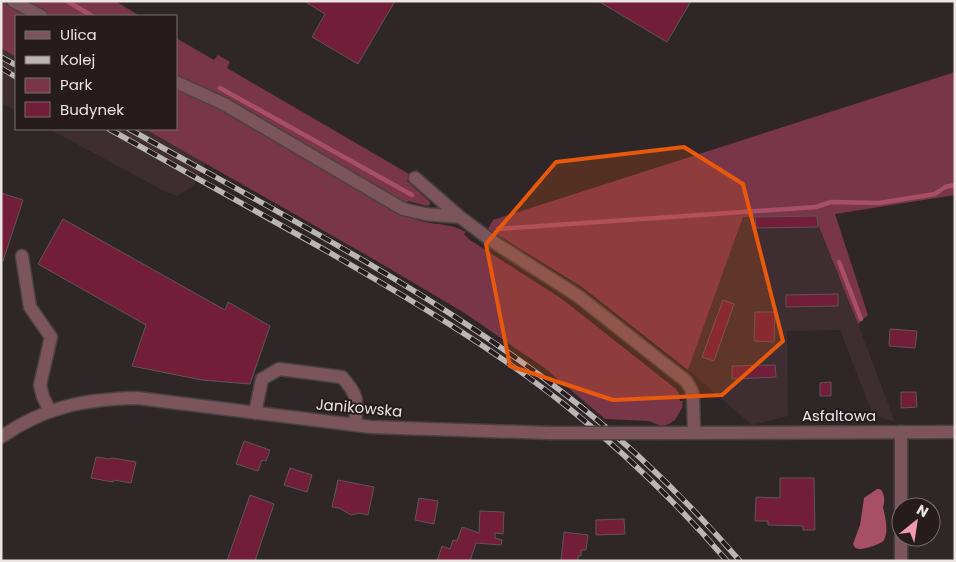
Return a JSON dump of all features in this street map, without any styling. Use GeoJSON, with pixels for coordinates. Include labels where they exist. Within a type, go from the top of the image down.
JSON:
{"type":"FeatureCollection","features":[{"type":"Feature","properties":{"kind":"street"},"geometry":{"type":"LineString","coordinates":[[13,1],[39,15]]}},
{"type":"Feature","properties":{"kind":"street"},"geometry":{"type":"LineString","coordinates":[[178,83],[224,104],[403,209],[424,214],[460,217]]}},
{"type":"Feature","properties":{"kind":"street"},"geometry":{"type":"LineString","coordinates":[[415,178],[460,217],[492,241],[578,296],[686,381],[693,395],[694,433]]}},
{"type":"Feature","properties":{"kind":"street"},"geometry":{"type":"LineString","coordinates":[[22,256],[30,307],[50,337],[40,385],[43,397],[50,411]]}},
{"type":"Feature","properties":{"kind":"street"},"geometry":{"type":"LineString","coordinates":[[256,414],[262,379],[279,369],[342,377],[354,391],[356,425]]}},
{"type":"Feature","properties":{"kind":"street","name":"Janikowska"},"geometry":{"type":"LineString","coordinates":[[1,437],[18,426],[50,411],[89,401],[137,398],[371,427],[550,433],[724,433]]}},
{"type":"Feature","properties":{"kind":"street"},"geometry":{"type":"LineString","coordinates":[[901,432],[901,497]]}},
{"type":"Feature","properties":{"kind":"street","name":"Asfaltowa"},"geometry":{"type":"LineString","coordinates":[[724,433],[955,432]]}},
{"type":"Feature","properties":{"kind":"street"},"geometry":{"type":"LineString","coordinates":[[901,547],[901,561]]}},
{"type":"Feature","properties":{"kind":"highlighted area"},"geometry":{"type":"Polygon","coordinates":[[[684,147],[743,184],[783,341],[722,395],[613,400],[510,366],[486,244],[556,162],[684,147]]]}},
{"type":"Feature","properties":{"kind":"shaded area"},"geometry":{"type":"Polygon","coordinates":[[[1,48],[15,56],[15,110],[1,103],[1,48]]]}},
{"type":"Feature","properties":{"kind":"shaded area"},"geometry":{"type":"Polygon","coordinates":[[[51,130],[147,130],[206,163],[194,185],[177,196],[164,191],[51,130]]]}},
{"type":"Feature","properties":{"kind":"shaded area"},"geometry":{"type":"Polygon","coordinates":[[[817,216],[818,224],[895,422],[873,415],[840,330],[787,331],[788,416],[752,425],[688,370],[743,217],[817,216]]]}},
{"type":"Feature","properties":{"kind":"shaded area"},"geometry":{"type":"Polygon","coordinates":[[[877,489],[882,491],[884,498],[883,507],[886,532],[884,540],[864,549],[857,549],[853,544],[860,525],[864,498],[877,489]]]}},
{"type":"Feature","properties":{"kind":"green space"},"geometry":{"type":"Polygon","coordinates":[[[1,1],[115,1],[138,15],[15,15],[15,56],[1,48],[1,1]]]}},
{"type":"Feature","properties":{"kind":"green space"},"geometry":{"type":"Polygon","coordinates":[[[178,39],[214,60],[218,55],[230,62],[227,68],[409,174],[418,169],[407,181],[430,202],[430,205],[427,206],[408,201],[401,213],[421,221],[451,226],[466,232],[464,234],[470,240],[562,299],[676,389],[680,401],[683,401],[682,408],[675,420],[661,426],[649,421],[605,419],[546,369],[463,312],[147,130],[178,130],[178,39]]]}},
{"type":"Feature","properties":{"kind":"green space"},"geometry":{"type":"Polygon","coordinates":[[[955,72],[955,195],[835,214],[868,315],[858,324],[818,224],[817,217],[814,216],[743,217],[688,370],[582,287],[488,229],[493,220],[955,72]]]}},
{"type":"Feature","properties":{"kind":"building"},"geometry":{"type":"Polygon","coordinates":[[[304,1],[395,1],[358,64],[312,37],[325,14],[304,1]]]}},
{"type":"Feature","properties":{"kind":"building"},"geometry":{"type":"Polygon","coordinates":[[[598,1],[691,1],[667,42],[598,1]]]}},
{"type":"Feature","properties":{"kind":"building"},"geometry":{"type":"Polygon","coordinates":[[[1,193],[23,200],[3,261],[1,261],[1,193]]]}},
{"type":"Feature","properties":{"kind":"building"},"geometry":{"type":"Polygon","coordinates":[[[817,216],[818,227],[756,228],[755,217],[817,216]]]}},
{"type":"Feature","properties":{"kind":"building"},"geometry":{"type":"Polygon","coordinates":[[[63,219],[225,310],[228,302],[270,326],[250,384],[202,380],[132,366],[146,325],[38,264],[63,219]]]}},
{"type":"Feature","properties":{"kind":"building"},"geometry":{"type":"Polygon","coordinates":[[[838,294],[838,306],[786,307],[786,295],[838,294]]]}},
{"type":"Feature","properties":{"kind":"building"},"geometry":{"type":"Polygon","coordinates":[[[723,300],[734,304],[714,361],[702,357],[723,300]]]}},
{"type":"Feature","properties":{"kind":"building"},"geometry":{"type":"Polygon","coordinates":[[[755,312],[775,312],[774,342],[754,341],[755,312]]]}},
{"type":"Feature","properties":{"kind":"building"},"geometry":{"type":"Polygon","coordinates":[[[890,329],[917,331],[915,348],[889,346],[890,329]]]}},
{"type":"Feature","properties":{"kind":"building"},"geometry":{"type":"Polygon","coordinates":[[[775,365],[776,377],[732,379],[732,366],[775,365]]]}},
{"type":"Feature","properties":{"kind":"building"},"geometry":{"type":"Polygon","coordinates":[[[831,382],[831,396],[820,396],[820,383],[831,382]]]}},
{"type":"Feature","properties":{"kind":"building"},"geometry":{"type":"Polygon","coordinates":[[[901,392],[916,392],[917,407],[901,408],[901,392]]]}},
{"type":"Feature","properties":{"kind":"building"},"geometry":{"type":"Polygon","coordinates":[[[244,441],[270,450],[266,461],[262,460],[258,471],[236,464],[244,441]]]}},
{"type":"Feature","properties":{"kind":"building"},"geometry":{"type":"Polygon","coordinates":[[[96,457],[136,462],[131,483],[91,478],[96,457]]]}},
{"type":"Feature","properties":{"kind":"building"},"geometry":{"type":"Polygon","coordinates":[[[290,468],[312,475],[307,492],[284,485],[290,468]]]}},
{"type":"Feature","properties":{"kind":"building"},"geometry":{"type":"Polygon","coordinates":[[[780,478],[814,478],[815,530],[803,530],[803,526],[768,525],[768,521],[755,521],[756,497],[780,498],[780,478]]]}},
{"type":"Feature","properties":{"kind":"building"},"geometry":{"type":"Polygon","coordinates":[[[338,480],[374,487],[368,515],[359,513],[351,515],[339,508],[332,507],[338,480]]]}},
{"type":"Feature","properties":{"kind":"building"},"geometry":{"type":"Polygon","coordinates":[[[250,495],[274,504],[255,561],[227,561],[250,495]]]}},
{"type":"Feature","properties":{"kind":"building"},"geometry":{"type":"Polygon","coordinates":[[[419,498],[438,501],[434,524],[415,520],[419,498]]]}},
{"type":"Feature","properties":{"kind":"building"},"geometry":{"type":"Polygon","coordinates":[[[480,511],[504,512],[503,534],[495,533],[495,538],[502,540],[501,545],[476,543],[470,561],[437,561],[442,546],[450,549],[453,540],[457,541],[462,527],[479,533],[480,511]]]}},
{"type":"Feature","properties":{"kind":"building"},"geometry":{"type":"Polygon","coordinates":[[[624,519],[625,534],[596,535],[596,520],[624,519]]]}},
{"type":"Feature","properties":{"kind":"building"},"geometry":{"type":"Polygon","coordinates":[[[564,532],[588,535],[586,550],[581,550],[581,556],[578,556],[578,561],[561,561],[564,532]]]}},
{"type":"Feature","properties":{"kind":"waterway"},"geometry":{"type":"LineString","coordinates":[[67,1],[90,15]]}},
{"type":"Feature","properties":{"kind":"waterway"},"geometry":{"type":"LineString","coordinates":[[220,88],[412,195]]}},
{"type":"Feature","properties":{"kind":"waterway"},"geometry":{"type":"LineString","coordinates":[[498,229],[816,207],[831,202],[879,203],[935,194],[945,187],[955,185]]}},
{"type":"Feature","properties":{"kind":"waterway"},"geometry":{"type":"LineString","coordinates":[[839,262],[861,319]]}},
{"type":"Feature","properties":{"kind":"railway"},"geometry":{"type":"LineString","coordinates":[[1,57],[15,64]]}},
{"type":"Feature","properties":{"kind":"railway"},"geometry":{"type":"LineString","coordinates":[[1,68],[15,76]]}},
{"type":"Feature","properties":{"kind":"railway"},"geometry":{"type":"LineString","coordinates":[[111,130],[356,268],[448,323],[537,383],[629,460],[670,499],[727,561]]}},
{"type":"Feature","properties":{"kind":"railway"},"geometry":{"type":"LineString","coordinates":[[131,130],[360,258],[473,328],[527,366],[580,406],[643,460],[683,499],[740,561]]}}]}
